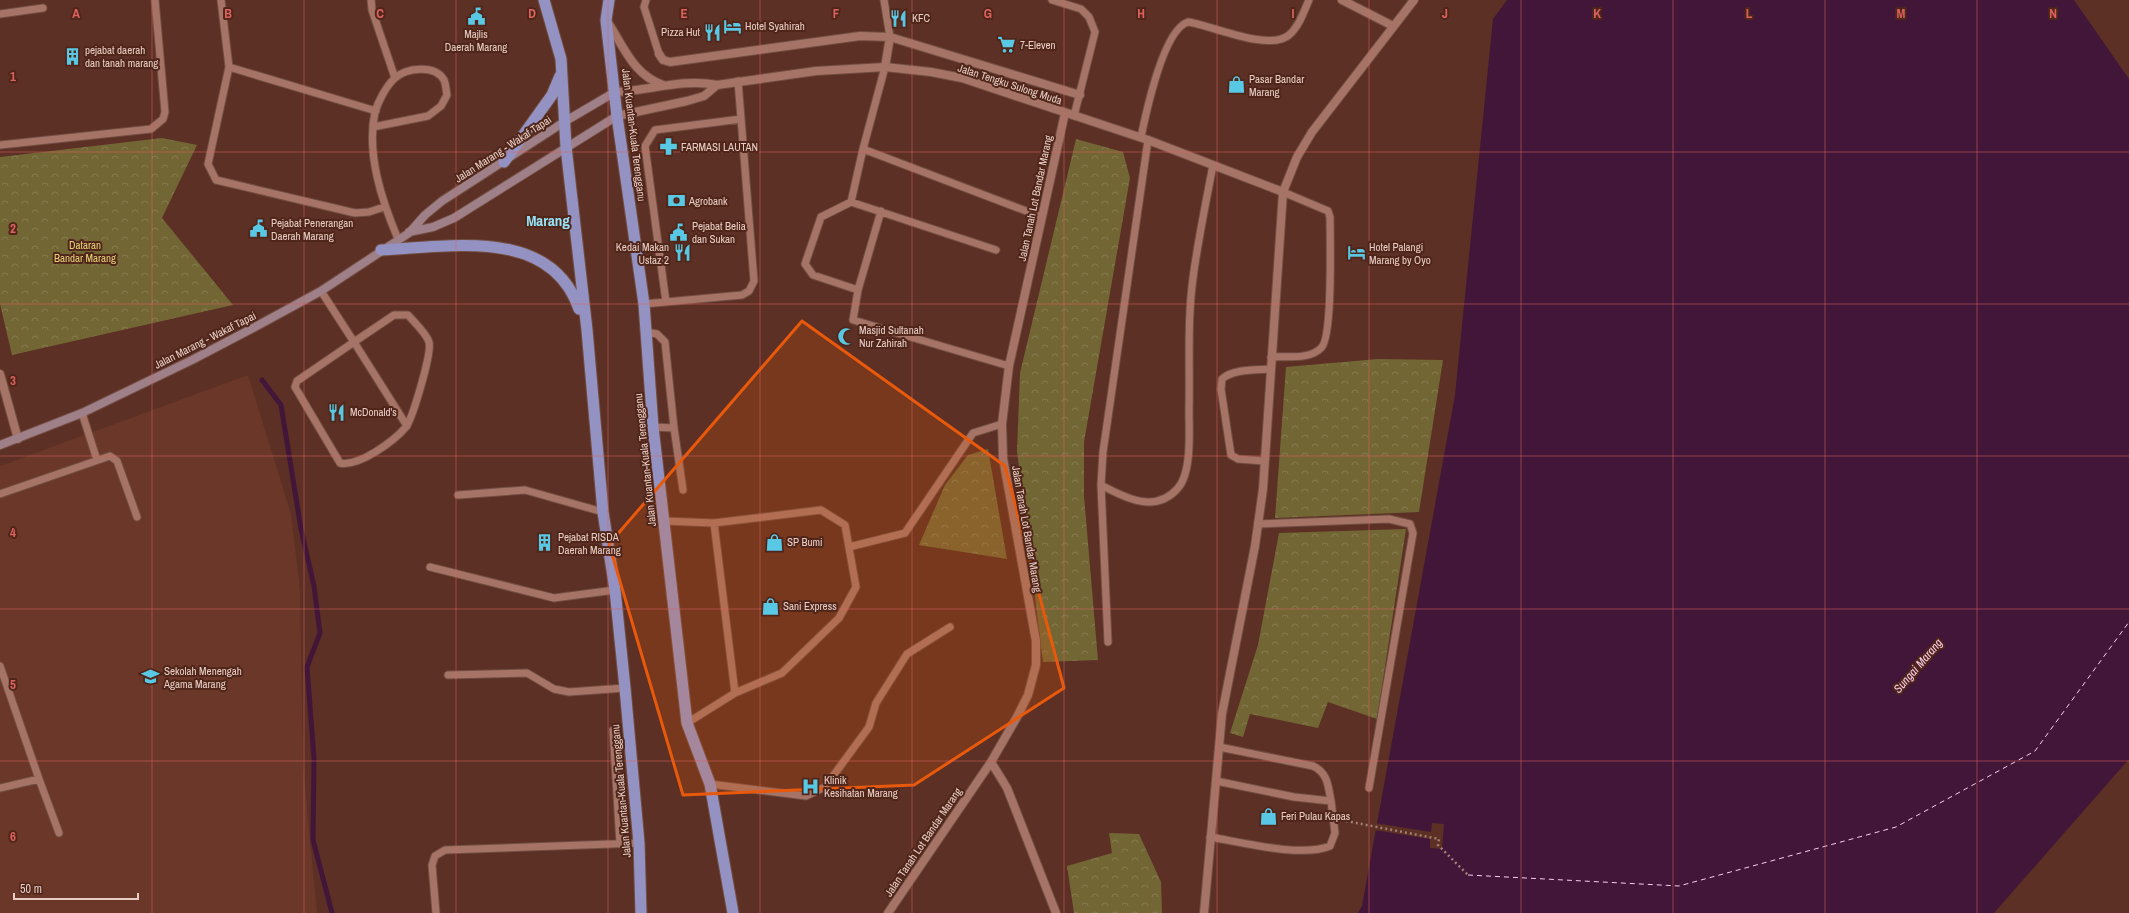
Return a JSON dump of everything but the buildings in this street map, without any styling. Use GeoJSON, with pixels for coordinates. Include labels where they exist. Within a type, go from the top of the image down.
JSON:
{"type":"FeatureCollection","features":[{"type":"Feature","properties":{"kind":"highway","name":"Jalan Kuantan-Kuala Terengganu"},"geometry":{"type":"LineString","coordinates":[[544,0],[561,59],[566,147],[586,330],[603,512],[615,590],[625,688],[639,843],[641,913]]}},
{"type":"Feature","properties":{"kind":"highway","name":"Jalan Kuantan-Kuala Terengganu"},"geometry":{"type":"LineString","coordinates":[[609,0],[606,20],[617,116],[644,304],[653,427],[687,723],[710,784],[733,913]]}},
{"type":"Feature","properties":{"kind":"highway"},"geometry":{"type":"LineString","coordinates":[[504,162],[552,95],[560,77],[561,59]]}},
{"type":"Feature","properties":{"kind":"highway"},"geometry":{"type":"LineString","coordinates":[[381,250],[476,245],[507,248],[523,253],[538,259],[555,270],[571,288],[586,330]]}},
{"type":"Feature","properties":{"kind":"main road","name":"Jalan Marang - Wakaf Tapai"},"geometry":{"type":"LineString","coordinates":[[0,445],[82,413],[192,360],[321,291],[409,232],[425,215],[442,201],[564,122],[615,92]]}},
{"type":"Feature","properties":{"kind":"main road","name":"Jalan Marang - Wakaf Tapai"},"geometry":{"type":"LineString","coordinates":[[409,232],[433,227],[454,218],[617,116]]}},
{"type":"Feature","properties":{"kind":"street"},"geometry":{"type":"LineString","coordinates":[[1342,0],[1393,26]]}},
{"type":"Feature","properties":{"kind":"street"},"geometry":{"type":"LineString","coordinates":[[1204,913],[1222,714],[1258,524],[1264,461],[1283,192],[1297,157],[1312,132],[1414,0]]}},
{"type":"Feature","properties":{"kind":"street"},"geometry":{"type":"LineString","coordinates":[[606,20],[635,68],[652,81],[664,86]]}},
{"type":"Feature","properties":{"kind":"street"},"geometry":{"type":"LineString","coordinates":[[659,54],[663,60],[670,62],[860,36],[890,37],[1080,95]]}},
{"type":"Feature","properties":{"kind":"street"},"geometry":{"type":"LineString","coordinates":[[886,67],[890,37]]}},
{"type":"Feature","properties":{"kind":"street","name":"Jalan Tengku Sulong Muda"},"geometry":{"type":"LineString","coordinates":[[615,92],[632,92],[664,86],[702,82],[717,85],[738,81],[816,72],[886,67],[931,72],[962,78],[1144,138],[1283,192]]}},
{"type":"Feature","properties":{"kind":"street","name":"Jalan Tengku Sulong Muda"},"geometry":{"type":"LineString","coordinates":[[617,116],[692,100],[704,96],[717,85]]}},
{"type":"Feature","properties":{"kind":"street","name":"Jalan Tanah Lot Bandar Marang"},"geometry":{"type":"LineString","coordinates":[[888,913],[991,762],[1028,695],[1036,665],[1036,641],[1003,458],[1002,424],[1009,366],[1065,113]]}},
{"type":"Feature","properties":{"kind":"street"},"geometry":{"type":"LineString","coordinates":[[0,374],[18,439]]}},
{"type":"Feature","properties":{"kind":"street"},"geometry":{"type":"LineString","coordinates":[[991,762],[1007,788],[1056,913]]}},
{"type":"Feature","properties":{"kind":"lane"},"geometry":{"type":"LineString","coordinates":[[0,145],[151,129],[163,119],[165,112],[155,0]]}},
{"type":"Feature","properties":{"kind":"lane"},"geometry":{"type":"LineString","coordinates":[[221,0],[229,67],[208,164],[216,180],[355,213],[369,212],[384,207]]}},
{"type":"Feature","properties":{"kind":"lane"},"geometry":{"type":"LineString","coordinates":[[371,0],[372,10],[395,78]]}},
{"type":"Feature","properties":{"kind":"lane"},"geometry":{"type":"LineString","coordinates":[[646,0],[644,7],[659,54]]}},
{"type":"Feature","properties":{"kind":"lane"},"geometry":{"type":"LineString","coordinates":[[884,0],[890,37]]}},
{"type":"Feature","properties":{"kind":"lane"},"geometry":{"type":"LineString","coordinates":[[1052,0],[1081,10],[1089,17],[1095,32],[1074,116]]}},
{"type":"Feature","properties":{"kind":"lane"},"geometry":{"type":"LineString","coordinates":[[1108,642],[1101,485],[1103,452],[1144,138],[1161,59],[1169,44],[1184,23],[1192,22],[1247,39],[1280,38],[1289,35],[1310,0]]}},
{"type":"Feature","properties":{"kind":"lane"},"geometry":{"type":"LineString","coordinates":[[0,14],[42,8]]}},
{"type":"Feature","properties":{"kind":"lane"},"geometry":{"type":"LineString","coordinates":[[229,67],[376,111]]}},
{"type":"Feature","properties":{"kind":"lane"},"geometry":{"type":"LineString","coordinates":[[851,202],[863,149],[886,67]]}},
{"type":"Feature","properties":{"kind":"lane"},"geometry":{"type":"LineString","coordinates":[[373,128],[428,116],[441,106],[447,95],[444,80],[432,70],[412,70],[395,78],[387,88],[376,111],[373,128],[374,153],[384,207],[398,239]]}},
{"type":"Feature","properties":{"kind":"lane"},"geometry":{"type":"LineString","coordinates":[[644,304],[742,295],[750,291],[754,281],[738,81]]}},
{"type":"Feature","properties":{"kind":"lane"},"geometry":{"type":"LineString","coordinates":[[666,302],[645,146],[655,130],[741,119]]}},
{"type":"Feature","properties":{"kind":"lane"},"geometry":{"type":"LineString","coordinates":[[863,149],[1042,217]]}},
{"type":"Feature","properties":{"kind":"lane"},"geometry":{"type":"LineString","coordinates":[[1101,485],[1134,501],[1158,501],[1166,498],[1178,488],[1184,479],[1189,427],[1189,334],[1193,279],[1213,165]]}},
{"type":"Feature","properties":{"kind":"lane"},"geometry":{"type":"LineString","coordinates":[[1271,357],[1309,355],[1323,347],[1327,339],[1330,217],[1328,211],[1324,208],[1283,192]]}},
{"type":"Feature","properties":{"kind":"lane"},"geometry":{"type":"LineString","coordinates":[[858,290],[813,275],[805,264],[821,217],[851,202],[996,250]]}},
{"type":"Feature","properties":{"kind":"lane"},"geometry":{"type":"LineString","coordinates":[[881,211],[858,290],[853,320],[1009,366]]}},
{"type":"Feature","properties":{"kind":"lane"},"geometry":{"type":"LineString","coordinates":[[321,291],[406,426]]}},
{"type":"Feature","properties":{"kind":"lane"},"geometry":{"type":"LineString","coordinates":[[408,314],[429,341],[429,361],[406,426],[388,445],[352,463],[340,463],[295,387],[297,381],[354,342],[394,315],[408,314]]}},
{"type":"Feature","properties":{"kind":"lane"},"geometry":{"type":"LineString","coordinates":[[646,332],[657,334],[665,342],[674,428],[683,490]]}},
{"type":"Feature","properties":{"kind":"lane"},"geometry":{"type":"LineString","coordinates":[[1264,461],[1238,459],[1230,454],[1221,389],[1222,379],[1225,376],[1270,369]]}},
{"type":"Feature","properties":{"kind":"lane"},"geometry":{"type":"LineString","coordinates":[[82,413],[97,460]]}},
{"type":"Feature","properties":{"kind":"lane"},"geometry":{"type":"LineString","coordinates":[[849,547],[905,533],[973,433],[1002,424]]}},
{"type":"Feature","properties":{"kind":"lane"},"geometry":{"type":"LineString","coordinates":[[653,427],[674,428]]}},
{"type":"Feature","properties":{"kind":"lane"},"geometry":{"type":"LineString","coordinates":[[0,494],[110,456],[117,461],[137,517]]}},
{"type":"Feature","properties":{"kind":"lane"},"geometry":{"type":"LineString","coordinates":[[458,495],[525,490],[603,512]]}},
{"type":"Feature","properties":{"kind":"lane"},"geometry":{"type":"LineString","coordinates":[[664,521],[714,523],[821,510],[845,525],[856,587],[839,618],[782,673],[735,693],[687,723]]}},
{"type":"Feature","properties":{"kind":"lane"},"geometry":{"type":"LineString","coordinates":[[1258,524],[1389,519],[1410,524],[1413,533],[1369,788]]}},
{"type":"Feature","properties":{"kind":"lane"},"geometry":{"type":"LineString","coordinates":[[714,523],[735,693]]}},
{"type":"Feature","properties":{"kind":"lane"},"geometry":{"type":"LineString","coordinates":[[430,567],[554,598],[615,590]]}},
{"type":"Feature","properties":{"kind":"lane"},"geometry":{"type":"LineString","coordinates":[[710,784],[806,796],[825,787],[869,727],[876,703],[907,654],[950,627]]}},
{"type":"Feature","properties":{"kind":"lane"},"geometry":{"type":"LineString","coordinates":[[0,666],[59,833]]}},
{"type":"Feature","properties":{"kind":"lane"},"geometry":{"type":"LineString","coordinates":[[448,675],[527,673],[554,689],[569,692],[625,688]]}},
{"type":"Feature","properties":{"kind":"lane"},"geometry":{"type":"LineString","coordinates":[[612,730],[620,844]]}},
{"type":"Feature","properties":{"kind":"lane"},"geometry":{"type":"LineString","coordinates":[[1210,837],[1289,850],[1312,850],[1330,846],[1335,833],[1326,776],[1321,770],[1313,766],[1219,747]]}},
{"type":"Feature","properties":{"kind":"lane"},"geometry":{"type":"LineString","coordinates":[[0,788],[39,779]]}},
{"type":"Feature","properties":{"kind":"lane"},"geometry":{"type":"LineString","coordinates":[[1216,781],[1294,797],[1331,801]]}},
{"type":"Feature","properties":{"kind":"lane"},"geometry":{"type":"LineString","coordinates":[[436,913],[432,865],[435,856],[445,850],[639,843]]}},
{"type":"Feature","properties":{"kind":"path"},"geometry":{"type":"LineString","coordinates":[[1334,819],[1439,839],[1438,845],[1468,875]]}},
{"type":"Feature","properties":{"kind":"highlighted area"},"geometry":{"type":"Polygon","coordinates":[[[802,321],[1005,466],[1064,688],[914,785],[683,795],[609,544],[802,321]]]}},
{"type":"Feature","properties":{"kind":"shaded area","name":"Sekolah Menengah Agama Marang"},"geometry":{"type":"Polygon","coordinates":[[[248,375],[291,514],[300,589],[303,765],[317,913],[0,913],[0,466],[248,375]]]}},
{"type":"Feature","properties":{"kind":"green space","name":"Dataran Bandar Marang"},"geometry":{"type":"Polygon","coordinates":[[[162,138],[197,145],[162,218],[233,305],[12,355],[0,304],[0,157],[162,138]]]}},
{"type":"Feature","properties":{"kind":"green space"},"geometry":{"type":"Polygon","coordinates":[[[1076,139],[1123,152],[1130,178],[1084,442],[1084,496],[1098,660],[1043,662],[1017,451],[1020,373],[1076,139]]]}},
{"type":"Feature","properties":{"kind":"green space"},"geometry":{"type":"Polygon","coordinates":[[[1378,359],[1443,360],[1419,512],[1275,518],[1286,367],[1378,359]]]}},
{"type":"Feature","properties":{"kind":"green space"},"geometry":{"type":"Polygon","coordinates":[[[988,449],[1007,559],[919,545],[945,485],[968,455],[988,449]]]}},
{"type":"Feature","properties":{"kind":"green space"},"geometry":{"type":"Polygon","coordinates":[[[1406,529],[1377,719],[1328,702],[1318,728],[1250,714],[1243,737],[1230,733],[1258,645],[1279,533],[1406,529]]]}},
{"type":"Feature","properties":{"kind":"green space"},"geometry":{"type":"Polygon","coordinates":[[[1109,833],[1139,834],[1161,882],[1162,913],[1074,913],[1067,866],[1112,853],[1109,833]]]}},
{"type":"Feature","properties":{"kind":"water","name":"Sungai Marang"},"geometry":{"type":"Polygon","coordinates":[[[1507,0],[2074,0],[2129,79],[2129,759],[1994,913],[1358,913],[1362,906],[1455,395],[1493,19],[1507,0]]]}},
{"type":"Feature","properties":{"kind":"pier"},"geometry":{"type":"Polygon","coordinates":[[[1375,823],[1431,832],[1432,823],[1444,824],[1442,849],[1430,848],[1430,839],[1374,830],[1375,823]]]}},
{"type":"Feature","properties":{"kind":"waterway"},"geometry":{"type":"LineString","coordinates":[[262,380],[281,405],[301,529],[314,586],[320,633],[307,667],[314,758],[313,840],[332,913]]}},
{"type":"Feature","properties":{"kind":"ferry route"},"geometry":{"type":"LineString","coordinates":[[1468,875],[1679,886],[1896,827],[2035,751],[2129,622]]}},
{"type":"Feature","properties":{"kind":"place","name":"Majlis Daerah Marang"},"geometry":{"type":"Point","coordinates":[476,16]}},
{"type":"Feature","properties":{"kind":"place","name":"KFC"},"geometry":{"type":"Point","coordinates":[899,18]}},
{"type":"Feature","properties":{"kind":"place","name":"Hotel Syahirah"},"geometry":{"type":"Point","coordinates":[732,26]}},
{"type":"Feature","properties":{"kind":"place","name":"Pizza Hut"},"geometry":{"type":"Point","coordinates":[713,32]}},
{"type":"Feature","properties":{"kind":"place","name":"7-Eleven"},"geometry":{"type":"Point","coordinates":[1007,45]}},
{"type":"Feature","properties":{"kind":"place","name":"pejabat daerah dan tanah marang"},"geometry":{"type":"Point","coordinates":[72,56]}},
{"type":"Feature","properties":{"kind":"place","name":"Pasar Bandar Marang"},"geometry":{"type":"Point","coordinates":[1236,85]}},
{"type":"Feature","properties":{"kind":"place","name":"FARMASI LAUTAN"},"geometry":{"type":"Point","coordinates":[668,147]}},
{"type":"Feature","properties":{"kind":"place","name":"Agrobank"},"geometry":{"type":"Point","coordinates":[676,201]}},
{"type":"Feature","properties":{"kind":"place","name":"Pejabat Penerangan Daerah Marang"},"geometry":{"type":"Point","coordinates":[258,229]}},
{"type":"Feature","properties":{"kind":"place","name":"Pejabat Belia dan Sukan"},"geometry":{"type":"Point","coordinates":[679,232]}},
{"type":"Feature","properties":{"kind":"place","name":"Kedai Makan Ustaz 2"},"geometry":{"type":"Point","coordinates":[682,253]}},
{"type":"Feature","properties":{"kind":"place","name":"Hotel Palangi Marang by Oyo"},"geometry":{"type":"Point","coordinates":[1356,253]}},
{"type":"Feature","properties":{"kind":"place","name":"Masjid Sultanah Nur Zahirah"},"geometry":{"type":"Point","coordinates":[846,336]}},
{"type":"Feature","properties":{"kind":"place","name":"McDonald's"},"geometry":{"type":"Point","coordinates":[337,412]}},
{"type":"Feature","properties":{"kind":"place","name":"SP Bumi"},"geometry":{"type":"Point","coordinates":[774,542]}},
{"type":"Feature","properties":{"kind":"place","name":"Pejabat RISDA Daerah Marang"},"geometry":{"type":"Point","coordinates":[545,543]}},
{"type":"Feature","properties":{"kind":"place","name":"Sani Express"},"geometry":{"type":"Point","coordinates":[770,606]}},
{"type":"Feature","properties":{"kind":"place","name":"Sekolah Menengah Agama Marang"},"geometry":{"type":"Point","coordinates":[151,677]}},
{"type":"Feature","properties":{"kind":"place","name":"Klinik Kesihatan Marang"},"geometry":{"type":"Point","coordinates":[811,786]}},
{"type":"Feature","properties":{"kind":"place","name":"Feri Pulau Kapas"},"geometry":{"type":"Point","coordinates":[1268,816]}},
{"type":"Feature","properties":{"kind":"district","name":"Marang"},"geometry":{"type":"Point","coordinates":[548,221]}}]}
